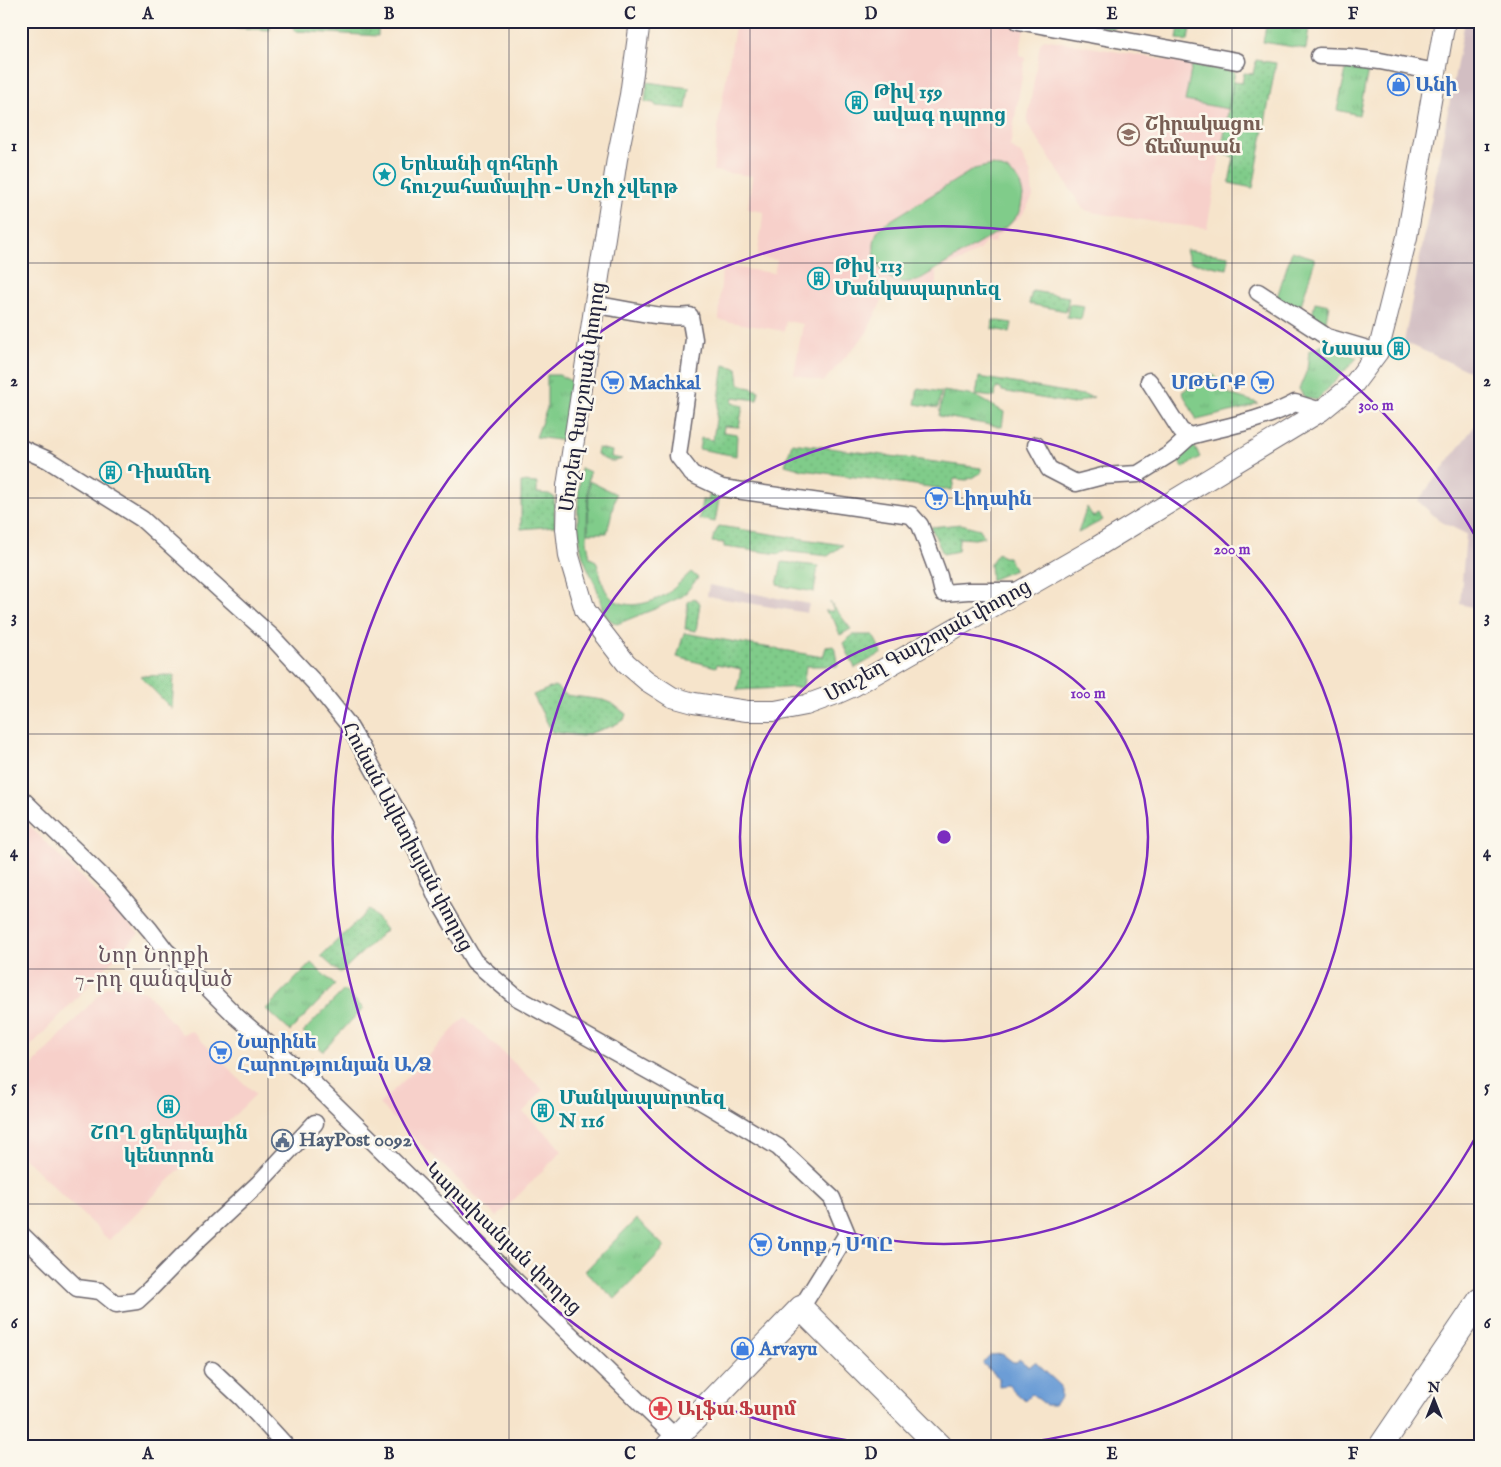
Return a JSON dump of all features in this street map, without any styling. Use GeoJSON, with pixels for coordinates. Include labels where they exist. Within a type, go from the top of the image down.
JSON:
{"type":"FeatureCollection","features":[{"type":"Feature","properties":{"kind":"main road"},"geometry":{"type":"LineString","coordinates":[[1381,1446],[1480,1300]]}},
{"type":"Feature","properties":{"kind":"main road","name":"Հունան Ավետիսյան փողոց"},"geometry":{"type":"LineString","coordinates":[[672,1442],[801,1308]]}},
{"type":"Feature","properties":{"kind":"main road"},"geometry":{"type":"LineString","coordinates":[[801,1308],[939,1446]]}},
{"type":"Feature","properties":{"kind":"street","name":"Մուշեղ Գալշոյան փողոց"},"geometry":{"type":"LineString","coordinates":[[640,21],[630,95],[617,159],[567,486],[566,529],[570,556],[585,610],[626,663],[647,681],[672,697],[719,708],[747,711],[775,711],[806,705],[854,686],[1095,548],[1321,411],[1354,384],[1378,352],[1407,237],[1445,21]]}},
{"type":"Feature","properties":{"kind":"street"},"geometry":{"type":"LineString","coordinates":[[1018,21],[1237,61]]}},
{"type":"Feature","properties":{"kind":"street"},"geometry":{"type":"LineString","coordinates":[[1318,56],[1380,61],[1436,72]]}},
{"type":"Feature","properties":{"kind":"street"},"geometry":{"type":"LineString","coordinates":[[1258,292],[1327,337],[1378,352]]}},
{"type":"Feature","properties":{"kind":"street"},"geometry":{"type":"LineString","coordinates":[[596,305],[673,318],[690,316],[694,340],[678,456],[692,474],[722,488],[911,515],[920,525],[944,593],[1020,591]]}},
{"type":"Feature","properties":{"kind":"street"},"geometry":{"type":"LineString","coordinates":[[1149,381],[1181,431],[1190,436]]}},
{"type":"Feature","properties":{"kind":"street"},"geometry":{"type":"LineString","coordinates":[[1036,445],[1049,469],[1076,483],[1103,476],[1138,474],[1170,454],[1190,436],[1256,418],[1284,409],[1295,403],[1321,411]]}},
{"type":"Feature","properties":{"kind":"street","name":"Հունան Ավետիսյան փողոց"},"geometry":{"type":"LineString","coordinates":[[21,448],[48,460],[142,520],[272,636],[314,682],[347,723],[356,738],[408,831],[437,898],[474,961],[516,997],[664,1080],[778,1147],[832,1198],[847,1234],[801,1308]]}},
{"type":"Feature","properties":{"kind":"street","name":"Կարախանյան փողոց"},"geometry":{"type":"LineString","coordinates":[[21,798],[112,887],[150,930],[166,952],[308,1078],[672,1442]]}},
{"type":"Feature","properties":{"kind":"street"},"geometry":{"type":"LineString","coordinates":[[21,1234],[77,1288],[100,1291],[116,1304],[138,1301],[200,1238],[259,1183],[315,1124]]}},
{"type":"Feature","properties":{"kind":"street"},"geometry":{"type":"LineString","coordinates":[[212,1370],[243,1399],[286,1446]]}},
{"type":"Feature","properties":{"kind":"shaded area"},"geometry":{"type":"Polygon","coordinates":[[[736,21],[989,21],[1024,28],[1019,56],[1025,58],[1010,147],[1020,153],[1031,174],[1033,197],[1022,215],[995,238],[996,242],[985,243],[979,250],[963,260],[936,270],[936,288],[890,284],[866,334],[823,382],[794,374],[803,324],[786,321],[784,331],[719,320],[722,266],[774,273],[777,260],[757,257],[764,212],[748,209],[752,176],[713,171],[719,119],[736,21]]]}},
{"type":"Feature","properties":{"kind":"shaded area"},"geometry":{"type":"Polygon","coordinates":[[[1465,21],[1480,21],[1480,376],[1404,342],[1465,21]]]}},
{"type":"Feature","properties":{"kind":"shaded area","name":"Շիրակացու ճեմարան"},"geometry":{"type":"Polygon","coordinates":[[[1044,39],[1235,72],[1207,228],[1168,224],[1091,212],[1083,209],[1027,123],[1040,44],[1044,39]]]}},
{"type":"Feature","properties":{"kind":"shaded area"},"geometry":{"type":"Polygon","coordinates":[[[1480,419],[1480,609],[1460,604],[1466,534],[1440,521],[1418,501],[1480,419]]]}},
{"type":"Feature","properties":{"kind":"shaded area"},"geometry":{"type":"Polygon","coordinates":[[[709,585],[809,604],[807,613],[707,596],[709,585]]]}},
{"type":"Feature","properties":{"kind":"shaded area"},"geometry":{"type":"Polygon","coordinates":[[[21,818],[139,934],[24,1053],[21,1051],[21,818]]]}},
{"type":"Feature","properties":{"kind":"shaded area"},"geometry":{"type":"Polygon","coordinates":[[[119,985],[146,992],[182,1034],[192,1031],[256,1094],[109,1240],[21,1155],[21,1069],[23,1067],[29,1069],[106,987],[119,985]]]}},
{"type":"Feature","properties":{"kind":"shaded area"},"geometry":{"type":"Polygon","coordinates":[[[465,1017],[543,1090],[523,1112],[562,1151],[497,1217],[379,1104],[416,1069],[465,1017]]]}},
{"type":"Feature","properties":{"kind":"green space"},"geometry":{"type":"Polygon","coordinates":[[[184,21],[271,22],[270,30],[184,24],[184,21]]]}},
{"type":"Feature","properties":{"kind":"green space"},"geometry":{"type":"Polygon","coordinates":[[[1079,21],[1122,21],[1122,23],[1115,22],[1113,29],[1079,23],[1079,21]]]}},
{"type":"Feature","properties":{"kind":"green space"},"geometry":{"type":"Polygon","coordinates":[[[1180,21],[1218,21],[1217,26],[1191,22],[1188,41],[1177,39],[1180,21]]]}},
{"type":"Feature","properties":{"kind":"green space"},"geometry":{"type":"Polygon","coordinates":[[[1267,21],[1310,21],[1306,49],[1263,42],[1267,21]]]}},
{"type":"Feature","properties":{"kind":"green space"},"geometry":{"type":"Polygon","coordinates":[[[294,23],[378,28],[378,36],[294,31],[294,23]]]}},
{"type":"Feature","properties":{"kind":"green space"},"geometry":{"type":"Polygon","coordinates":[[[1256,60],[1276,63],[1253,188],[1229,183],[1234,157],[1221,154],[1233,82],[1242,83],[1244,73],[1253,74],[1256,60]]]}},
{"type":"Feature","properties":{"kind":"green space"},"geometry":{"type":"Polygon","coordinates":[[[1348,61],[1369,65],[1359,115],[1337,110],[1348,61]]]}},
{"type":"Feature","properties":{"kind":"green space"},"geometry":{"type":"Polygon","coordinates":[[[1192,65],[1235,72],[1228,109],[1185,101],[1192,65]]]}},
{"type":"Feature","properties":{"kind":"green space"},"geometry":{"type":"Polygon","coordinates":[[[647,82],[689,88],[686,109],[656,106],[654,103],[645,102],[647,82]]]}},
{"type":"Feature","properties":{"kind":"green space"},"geometry":{"type":"Polygon","coordinates":[[[993,165],[1007,170],[1019,180],[1023,195],[1020,212],[1009,225],[917,281],[901,282],[894,280],[882,271],[875,257],[874,242],[883,225],[974,169],[993,165]]]}},
{"type":"Feature","properties":{"kind":"green space"},"geometry":{"type":"Polygon","coordinates":[[[1186,250],[1229,256],[1227,269],[1190,262],[1186,250]]]}},
{"type":"Feature","properties":{"kind":"green space"},"geometry":{"type":"Polygon","coordinates":[[[1292,251],[1314,258],[1300,308],[1276,300],[1292,251]]]}},
{"type":"Feature","properties":{"kind":"green space"},"geometry":{"type":"Polygon","coordinates":[[[1032,291],[1069,297],[1066,311],[1029,304],[1032,291]]]}},
{"type":"Feature","properties":{"kind":"green space"},"geometry":{"type":"Polygon","coordinates":[[[1315,302],[1329,305],[1325,325],[1311,322],[1315,302]]]}},
{"type":"Feature","properties":{"kind":"green space"},"geometry":{"type":"Polygon","coordinates":[[[1069,304],[1084,306],[1081,319],[1067,317],[1069,304]]]}},
{"type":"Feature","properties":{"kind":"green space"},"geometry":{"type":"Polygon","coordinates":[[[993,320],[1012,323],[1010,332],[992,329],[993,320]]]}},
{"type":"Feature","properties":{"kind":"green space"},"geometry":{"type":"Polygon","coordinates":[[[1326,344],[1357,358],[1317,400],[1305,398],[1299,389],[1307,370],[1309,351],[1326,344]]]}},
{"type":"Feature","properties":{"kind":"green space"},"geometry":{"type":"Polygon","coordinates":[[[724,365],[737,368],[739,384],[759,391],[757,400],[733,397],[732,403],[743,406],[739,427],[724,426],[723,432],[737,434],[736,456],[699,449],[701,438],[713,440],[724,365]]]}},
{"type":"Feature","properties":{"kind":"green space"},"geometry":{"type":"Polygon","coordinates":[[[1207,374],[1215,376],[1225,391],[1232,395],[1258,403],[1246,408],[1197,420],[1182,392],[1207,374]]]}},
{"type":"Feature","properties":{"kind":"green space"},"geometry":{"type":"Polygon","coordinates":[[[547,375],[559,375],[575,383],[565,441],[536,437],[547,408],[547,375]]]}},
{"type":"Feature","properties":{"kind":"green space"},"geometry":{"type":"Polygon","coordinates":[[[979,377],[1094,397],[1073,404],[1002,391],[1002,389],[996,388],[995,397],[976,395],[979,377]]]}},
{"type":"Feature","properties":{"kind":"green space"},"geometry":{"type":"Polygon","coordinates":[[[918,388],[941,392],[938,408],[915,404],[918,388]]]}},
{"type":"Feature","properties":{"kind":"green space"},"geometry":{"type":"Polygon","coordinates":[[[943,391],[976,396],[1004,412],[1002,427],[939,416],[943,391]]]}},
{"type":"Feature","properties":{"kind":"green space"},"geometry":{"type":"Polygon","coordinates":[[[792,443],[981,468],[981,473],[967,480],[954,479],[952,490],[803,470],[785,465],[792,443]]]}},
{"type":"Feature","properties":{"kind":"green space"},"geometry":{"type":"Polygon","coordinates":[[[1194,446],[1200,457],[1183,468],[1176,457],[1194,446]]]}},
{"type":"Feature","properties":{"kind":"green space"},"geometry":{"type":"Polygon","coordinates":[[[598,448],[612,451],[611,457],[622,459],[615,461],[606,460],[597,454],[598,448]]]}},
{"type":"Feature","properties":{"kind":"green space"},"geometry":{"type":"Polygon","coordinates":[[[581,468],[590,472],[588,481],[587,541],[590,558],[596,561],[602,582],[608,594],[614,600],[621,603],[645,603],[668,593],[691,572],[698,578],[683,596],[617,624],[607,617],[602,609],[597,589],[580,546],[578,512],[581,468]]]}},
{"type":"Feature","properties":{"kind":"green space"},"geometry":{"type":"Polygon","coordinates":[[[589,481],[616,494],[607,533],[588,533],[589,481]]]}},
{"type":"Feature","properties":{"kind":"green space"},"geometry":{"type":"Polygon","coordinates":[[[521,482],[537,483],[537,493],[549,494],[554,497],[555,526],[521,529],[521,482]]]}},
{"type":"Feature","properties":{"kind":"green space"},"geometry":{"type":"Polygon","coordinates":[[[710,492],[720,494],[715,522],[699,519],[702,500],[708,501],[710,492]]]}},
{"type":"Feature","properties":{"kind":"green space"},"geometry":{"type":"Polygon","coordinates":[[[1087,507],[1093,517],[1099,514],[1103,520],[1078,533],[1087,507]]]}},
{"type":"Feature","properties":{"kind":"green space"},"geometry":{"type":"Polygon","coordinates":[[[961,524],[980,529],[984,537],[975,539],[959,538],[958,551],[943,554],[931,527],[961,524]]]}},
{"type":"Feature","properties":{"kind":"green space"},"geometry":{"type":"Polygon","coordinates":[[[719,526],[843,545],[828,556],[782,551],[780,554],[724,547],[724,543],[712,542],[719,526]]]}},
{"type":"Feature","properties":{"kind":"green space"},"geometry":{"type":"Polygon","coordinates":[[[998,553],[1003,557],[1008,557],[1015,570],[991,580],[990,564],[998,553]]]}},
{"type":"Feature","properties":{"kind":"green space"},"geometry":{"type":"Polygon","coordinates":[[[782,562],[818,566],[814,592],[777,585],[782,562]]]}},
{"type":"Feature","properties":{"kind":"green space"},"geometry":{"type":"Polygon","coordinates":[[[694,598],[700,603],[696,631],[685,629],[688,602],[694,598]]]}},
{"type":"Feature","properties":{"kind":"green space"},"geometry":{"type":"Polygon","coordinates":[[[830,602],[851,629],[840,635],[834,620],[825,611],[834,611],[830,602]]]}},
{"type":"Feature","properties":{"kind":"green space"},"geometry":{"type":"Polygon","coordinates":[[[684,633],[823,657],[826,647],[834,646],[838,666],[806,666],[803,687],[737,690],[741,669],[717,664],[716,667],[677,657],[684,633]]]}},
{"type":"Feature","properties":{"kind":"green space"},"geometry":{"type":"Polygon","coordinates":[[[853,635],[873,635],[882,653],[855,668],[843,643],[853,635]]]}},
{"type":"Feature","properties":{"kind":"green space"},"geometry":{"type":"Polygon","coordinates":[[[174,675],[172,709],[140,676],[174,675]]]}},
{"type":"Feature","properties":{"kind":"green space"},"geometry":{"type":"Polygon","coordinates":[[[555,686],[566,695],[603,700],[613,704],[626,714],[624,720],[582,736],[552,732],[533,695],[555,686]]]}},
{"type":"Feature","properties":{"kind":"green space"},"geometry":{"type":"Polygon","coordinates":[[[370,909],[386,930],[340,973],[321,956],[370,909]]]}},
{"type":"Feature","properties":{"kind":"green space"},"geometry":{"type":"Polygon","coordinates":[[[311,963],[335,985],[290,1031],[266,1009],[311,963]]]}},
{"type":"Feature","properties":{"kind":"green space"},"geometry":{"type":"Polygon","coordinates":[[[344,990],[363,1008],[323,1051],[303,1032],[344,990]]]}},
{"type":"Feature","properties":{"kind":"green space"},"geometry":{"type":"Polygon","coordinates":[[[636,1219],[665,1247],[615,1299],[585,1271],[636,1219]]]}},
{"type":"Feature","properties":{"kind":"water"},"geometry":{"type":"Polygon","coordinates":[[[1002,1354],[1013,1362],[1017,1362],[1019,1359],[1029,1367],[1035,1362],[1061,1386],[1061,1397],[1054,1405],[1046,1405],[1032,1394],[1025,1401],[1008,1385],[999,1386],[999,1378],[982,1363],[990,1355],[1002,1354]]]}},
{"type":"Feature","properties":{"kind":"place","name":"Անի"},"geometry":{"type":"Point","coordinates":[1399,85]}},
{"type":"Feature","properties":{"kind":"place","name":"Թիվ 159 ավագ դպրոց"},"geometry":{"type":"Point","coordinates":[857,103]}},
{"type":"Feature","properties":{"kind":"place","name":"Շիրակացու ճեմարան"},"geometry":{"type":"Point","coordinates":[1129,135]}},
{"type":"Feature","properties":{"kind":"place","name":"Երևանի զոհերի հուշահամալիր – Սոչի չվերթ"},"geometry":{"type":"Point","coordinates":[384,175]}},
{"type":"Feature","properties":{"kind":"place","name":"Թիվ 113 Մանկապարտեզ"},"geometry":{"type":"Point","coordinates":[818,278]}},
{"type":"Feature","properties":{"kind":"place","name":"Նասա"},"geometry":{"type":"Point","coordinates":[1399,349]}},
{"type":"Feature","properties":{"kind":"place","name":"Machkal"},"geometry":{"type":"Point","coordinates":[613,383]}},
{"type":"Feature","properties":{"kind":"place","name":"ՄԹԵՐՔ"},"geometry":{"type":"Point","coordinates":[1262,383]}},
{"type":"Feature","properties":{"kind":"place","name":"Դիամեդ"},"geometry":{"type":"Point","coordinates":[111,472]}},
{"type":"Feature","properties":{"kind":"place","name":"Լիդաին"},"geometry":{"type":"Point","coordinates":[937,499]}},
{"type":"Feature","properties":{"kind":"place","name":"Նարինե Հարությունյան Ա/Ձ"},"geometry":{"type":"Point","coordinates":[221,1053]}},
{"type":"Feature","properties":{"kind":"place","name":"ՇՈՂ ցերեկային կենտրոն"},"geometry":{"type":"Point","coordinates":[169,1107]}},
{"type":"Feature","properties":{"kind":"place","name":"Մանկապարտեզ N 116"},"geometry":{"type":"Point","coordinates":[543,1110]}},
{"type":"Feature","properties":{"kind":"place","name":"HayPost 0092"},"geometry":{"type":"Point","coordinates":[283,1140]}},
{"type":"Feature","properties":{"kind":"place","name":"Նորք 7 ՍՊԸ"},"geometry":{"type":"Point","coordinates":[761,1245]}},
{"type":"Feature","properties":{"kind":"place","name":"Arvayu"},"geometry":{"type":"Point","coordinates":[743,1349]}},
{"type":"Feature","properties":{"kind":"place","name":"Ալֆա Ֆարմ"},"geometry":{"type":"Point","coordinates":[661,1409]}},
{"type":"Feature","properties":{"kind":"district","name":"Նոր Նորքի 7-րդ զանգված"},"geometry":{"type":"Point","coordinates":[154,968]}}]}
